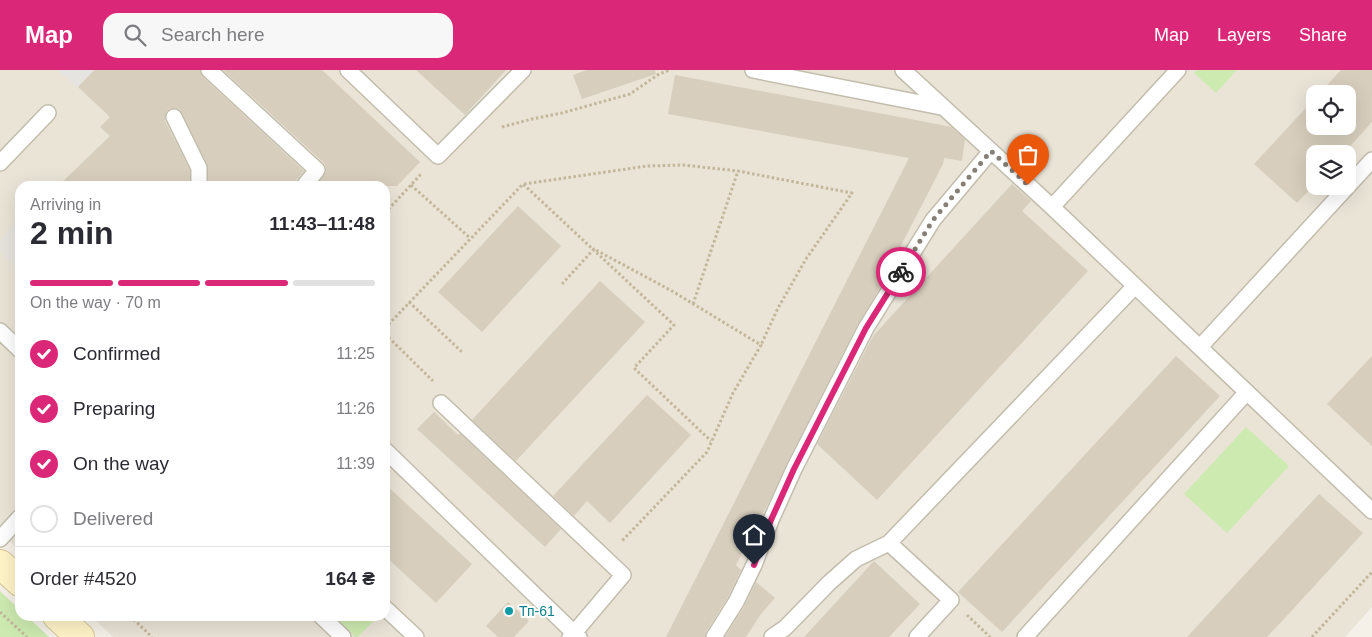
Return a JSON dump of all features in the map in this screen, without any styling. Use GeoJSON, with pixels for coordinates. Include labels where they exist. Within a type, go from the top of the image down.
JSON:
{"type":"FeatureCollection","features":[{"type":"Feature","properties":{"kind":"street"},"geometry":{"type":"LineString","coordinates":[[0,564],[15,578]]}},
{"type":"Feature","properties":{"kind":"street"},"geometry":{"type":"LineString","coordinates":[[64,621],[80,637]]}},
{"type":"Feature","properties":{"kind":"lane"},"geometry":{"type":"LineString","coordinates":[[209,70],[317,170],[308,181]]}},
{"type":"Feature","properties":{"kind":"lane"},"geometry":{"type":"LineString","coordinates":[[348,70],[438,156],[523,70]]}},
{"type":"Feature","properties":{"kind":"lane"},"geometry":{"type":"LineString","coordinates":[[753,70],[942,107]]}},
{"type":"Feature","properties":{"kind":"lane"},"geometry":{"type":"LineString","coordinates":[[902,70],[1052,207],[1372,511]]}},
{"type":"Feature","properties":{"kind":"lane"},"geometry":{"type":"LineString","coordinates":[[1052,207],[1178,70]]}},
{"type":"Feature","properties":{"kind":"lane"},"geometry":{"type":"LineString","coordinates":[[0,163],[48,113]]}},
{"type":"Feature","properties":{"kind":"lane"},"geometry":{"type":"LineString","coordinates":[[174,117],[199,168],[199,181]]}},
{"type":"Feature","properties":{"kind":"lane"},"geometry":{"type":"LineString","coordinates":[[714,637],[736,602],[754,565],[771,520],[794,469],[866,328],[933,220],[991,151]]}},
{"type":"Feature","properties":{"kind":"lane"},"geometry":{"type":"LineString","coordinates":[[1200,347],[1372,160]]}},
{"type":"Feature","properties":{"kind":"lane"},"geometry":{"type":"LineString","coordinates":[[772,637],[785,628],[828,583],[856,559],[889,543],[1135,286]]}},
{"type":"Feature","properties":{"kind":"lane"},"geometry":{"type":"LineString","coordinates":[[0,331],[15,345]]}},
{"type":"Feature","properties":{"kind":"lane"},"geometry":{"type":"LineString","coordinates":[[1025,637],[1247,392]]}},
{"type":"Feature","properties":{"kind":"lane"},"geometry":{"type":"LineString","coordinates":[[390,455],[574,636],[623,575],[441,403]]}},
{"type":"Feature","properties":{"kind":"lane"},"geometry":{"type":"LineString","coordinates":[[0,539],[15,522]]}},
{"type":"Feature","properties":{"kind":"lane"},"geometry":{"type":"LineString","coordinates":[[889,543],[951,600],[917,637]]}},
{"type":"Feature","properties":{"kind":"lane"},"geometry":{"type":"LineString","coordinates":[[390,613],[416,637]]}},
{"type":"Feature","properties":{"kind":"lane"},"geometry":{"type":"LineString","coordinates":[[326,621],[344,637]]}},
{"type":"Feature","properties":{"kind":"path"},"geometry":{"type":"LineString","coordinates":[[500,128],[630,94],[659,74],[670,70]]}},
{"type":"Feature","properties":{"kind":"path"},"geometry":{"type":"LineString","coordinates":[[390,208],[438,156]]}},
{"type":"Feature","properties":{"kind":"path"},"geometry":{"type":"LineString","coordinates":[[390,323],[523,184],[647,166],[683,165],[738,171],[852,193],[806,259],[778,308],[761,345],[733,393],[706,452],[605,558]]}},
{"type":"Feature","properties":{"kind":"path"},"geometry":{"type":"LineString","coordinates":[[693,304],[738,171]]}},
{"type":"Feature","properties":{"kind":"path"},"geometry":{"type":"LineString","coordinates":[[523,184],[674,324],[634,368],[711,441]]}},
{"type":"Feature","properties":{"kind":"path"},"geometry":{"type":"LineString","coordinates":[[411,185],[470,238]]}},
{"type":"Feature","properties":{"kind":"path"},"geometry":{"type":"LineString","coordinates":[[594,249],[693,304],[761,345]]}},
{"type":"Feature","properties":{"kind":"path"},"geometry":{"type":"LineString","coordinates":[[562,284],[594,249]]}},
{"type":"Feature","properties":{"kind":"path"},"geometry":{"type":"LineString","coordinates":[[409,302],[462,352]]}},
{"type":"Feature","properties":{"kind":"path"},"geometry":{"type":"LineString","coordinates":[[390,339],[448,396],[441,403]]}},
{"type":"Feature","properties":{"kind":"path"},"geometry":{"type":"LineString","coordinates":[[1312,637],[1372,572]]}},
{"type":"Feature","properties":{"kind":"path"},"geometry":{"type":"LineString","coordinates":[[951,600],[990,637]]}},
{"type":"Feature","properties":{"kind":"path"},"geometry":{"type":"LineString","coordinates":[[0,612],[27,637]]}},
{"type":"Feature","properties":{"kind":"path"},"geometry":{"type":"LineString","coordinates":[[135,621],[152,637]]}},
{"type":"Feature","properties":{"kind":"shaded area"},"geometry":{"type":"Polygon","coordinates":[[[0,70],[1372,70],[1372,607],[1345,637],[113,637],[96,621],[390,621],[390,181],[15,181],[15,546],[0,532],[0,70]]]}},
{"type":"Feature","properties":{"kind":"shaded area"},"geometry":{"type":"Polygon","coordinates":[[[58,70],[132,70],[98,106],[58,70]]]}},
{"type":"Feature","properties":{"kind":"shaded area"},"geometry":{"type":"Polygon","coordinates":[[[15,224],[15,267],[0,252],[0,241],[15,224]]]}},
{"type":"Feature","properties":{"kind":"green space"},"geometry":{"type":"Polygon","coordinates":[[[1197,70],[1237,70],[1216,93],[1194,73],[1197,70]]]}},
{"type":"Feature","properties":{"kind":"green space"},"geometry":{"type":"Polygon","coordinates":[[[1246,427],[1289,466],[1227,533],[1184,494],[1246,427]]]}},
{"type":"Feature","properties":{"kind":"green space"},"geometry":{"type":"Polygon","coordinates":[[[0,591],[15,605],[15,621],[32,621],[49,637],[0,637],[0,591]]]}},
{"type":"Feature","properties":{"kind":"green space"},"geometry":{"type":"Polygon","coordinates":[[[339,621],[373,621],[358,637],[355,637],[339,621]]]}},
{"type":"Feature","properties":{"kind":"building"},"geometry":{"type":"Polygon","coordinates":[[[94,70],[200,70],[203,77],[304,171],[296,181],[208,181],[207,164],[182,113],[179,109],[174,108],[167,111],[165,121],[190,170],[190,181],[63,181],[110,136],[100,127],[110,117],[78,87],[94,70]]]}},
{"type":"Feature","properties":{"kind":"building"},"geometry":{"type":"Polygon","coordinates":[[[223,70],[322,70],[420,162],[397,186],[390,186],[390,181],[320,181],[326,172],[324,163],[223,70]]]}},
{"type":"Feature","properties":{"kind":"building"},"geometry":{"type":"Polygon","coordinates":[[[416,70],[506,70],[465,115],[416,70]]]}},
{"type":"Feature","properties":{"kind":"building"},"geometry":{"type":"Polygon","coordinates":[[[587,70],[655,70],[656,74],[582,99],[573,75],[587,70]]]}},
{"type":"Feature","properties":{"kind":"building"},"geometry":{"type":"Polygon","coordinates":[[[1341,70],[1372,70],[1372,122],[1351,145],[1306,145],[1306,194],[1297,203],[1254,164],[1306,108],[1306,135],[1356,135],[1356,85],[1327,85],[1341,70]]]}},
{"type":"Feature","properties":{"kind":"building"},"geometry":{"type":"Polygon","coordinates":[[[675,75],[951,127],[965,139],[962,161],[944,158],[943,164],[874,298],[858,324],[736,565],[741,570],[705,637],[666,637],[909,158],[668,114],[675,75]]]}},
{"type":"Feature","properties":{"kind":"building"},"geometry":{"type":"Polygon","coordinates":[[[1012,184],[1031,201],[1022,211],[1088,271],[877,500],[817,444],[873,336],[1012,184]]]}},
{"type":"Feature","properties":{"kind":"building"},"geometry":{"type":"Polygon","coordinates":[[[518,206],[561,246],[482,332],[438,292],[518,206]]]}},
{"type":"Feature","properties":{"kind":"building"},"geometry":{"type":"Polygon","coordinates":[[[600,281],[645,322],[516,461],[472,420],[600,281]]]}},
{"type":"Feature","properties":{"kind":"building"},"geometry":{"type":"Polygon","coordinates":[[[1176,356],[1220,396],[1002,632],[958,592],[1176,356]]]}},
{"type":"Feature","properties":{"kind":"building"},"geometry":{"type":"Polygon","coordinates":[[[1372,356],[1372,446],[1327,404],[1372,356]]]}},
{"type":"Feature","properties":{"kind":"building"},"geometry":{"type":"Polygon","coordinates":[[[647,395],[691,435],[610,523],[587,501],[574,516],[553,496],[647,395]]]}},
{"type":"Feature","properties":{"kind":"building"},"geometry":{"type":"Polygon","coordinates":[[[434,412],[458,435],[460,433],[561,529],[545,547],[417,429],[434,412]]]}},
{"type":"Feature","properties":{"kind":"building"},"geometry":{"type":"Polygon","coordinates":[[[390,489],[472,564],[436,603],[390,561],[390,489]]]}},
{"type":"Feature","properties":{"kind":"building"},"geometry":{"type":"Polygon","coordinates":[[[1319,494],[1363,533],[1283,620],[1267,637],[1187,637],[1319,494]]]}},
{"type":"Feature","properties":{"kind":"building"},"geometry":{"type":"Polygon","coordinates":[[[874,561],[920,604],[889,637],[804,637],[874,561]]]}},
{"type":"Feature","properties":{"kind":"building"},"geometry":{"type":"Polygon","coordinates":[[[756,582],[775,598],[761,614],[746,637],[725,637],[744,607],[756,582]]]}},
{"type":"Feature","properties":{"kind":"building","name":"Тп-61"},"geometry":{"type":"Polygon","coordinates":[[[508,602],[529,621],[514,637],[498,637],[486,626],[508,602]]]}},
{"type":"Feature","properties":{"kind":"way so far"},"geometry":{"type":"LineString","coordinates":[[901,272],[933,220],[991,151],[1028,185]]}},
{"type":"Feature","properties":{"kind":"place","name":"Тп-61"},"geometry":{"type":"Point","coordinates":[509,611]}},
{"type":"Feature","properties":{"kind":"route"},"geometry":{"type":"LineString","coordinates":[[754,565],[771,520],[794,469],[866,328],[901,272]]}}]}
